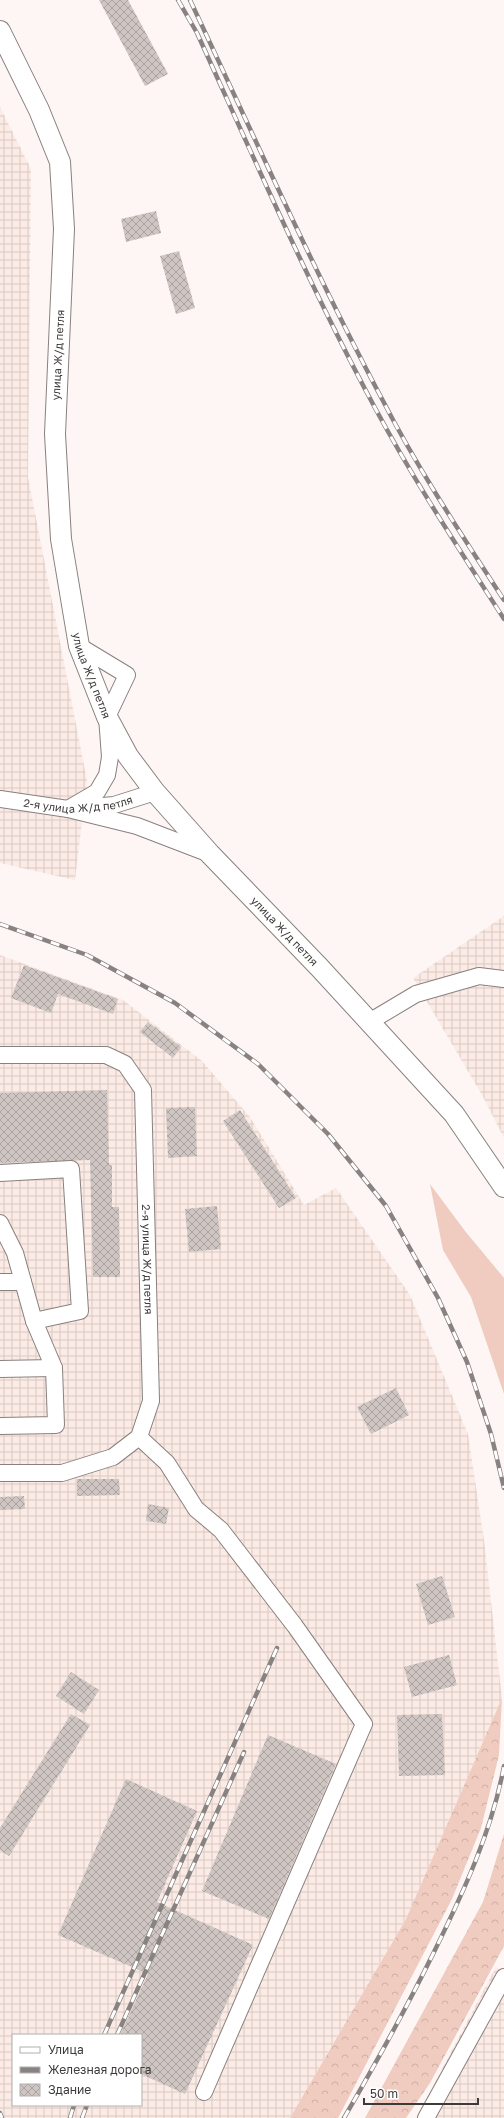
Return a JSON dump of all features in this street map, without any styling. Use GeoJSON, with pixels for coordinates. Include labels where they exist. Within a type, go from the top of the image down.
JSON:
{"type":"FeatureCollection","features":[{"type":"Feature","properties":{"kind":"main road","name":"улица Ж/д петля"},"geometry":{"type":"LineString","coordinates":[[0,31],[39,110],[60,162],[64,229],[55,434],[61,539],[79,646],[107,716],[128,756],[155,792],[210,854],[370,1022],[454,1114],[504,1187]]}},
{"type":"Feature","properties":{"kind":"street"},"geometry":{"type":"LineString","coordinates":[[68,809],[97,792],[107,776],[110,757],[107,716],[127,676],[79,646]]}},
{"type":"Feature","properties":{"kind":"street","name":"2-я улица Ж/д петля"},"geometry":{"type":"LineString","coordinates":[[2,797],[68,809],[114,805],[155,792]]}},
{"type":"Feature","properties":{"kind":"street"},"geometry":{"type":"LineString","coordinates":[[68,809],[137,826],[210,854]]}},
{"type":"Feature","properties":{"kind":"street"},"geometry":{"type":"LineString","coordinates":[[370,1022],[416,994],[479,976],[504,979]]}},
{"type":"Feature","properties":{"kind":"street","name":"2-я улица Ж/д петля"},"geometry":{"type":"LineString","coordinates":[[0,1055],[106,1055],[125,1064],[143,1090],[151,1401],[139,1437]]}},
{"type":"Feature","properties":{"kind":"street"},"geometry":{"type":"LineString","coordinates":[[0,1173],[70,1169],[80,1310],[34,1320]]}},
{"type":"Feature","properties":{"kind":"street"},"geometry":{"type":"LineString","coordinates":[[0,1223],[15,1252],[34,1320],[54,1368],[56,1425],[0,1426]]}},
{"type":"Feature","properties":{"kind":"street"},"geometry":{"type":"LineString","coordinates":[[0,1282],[23,1282]]}},
{"type":"Feature","properties":{"kind":"street"},"geometry":{"type":"LineString","coordinates":[[0,1369],[54,1368]]}},
{"type":"Feature","properties":{"kind":"street"},"geometry":{"type":"LineString","coordinates":[[0,1473],[62,1473],[113,1457],[139,1437],[167,1463],[196,1509],[221,1530],[295,1626],[364,1724],[204,2092]]}},
{"type":"Feature","properties":{"kind":"street"},"geometry":{"type":"LineString","coordinates":[[426,2118],[504,1977]]}},
{"type":"Feature","properties":{"kind":"shaded area"},"geometry":{"type":"Polygon","coordinates":[[[0,107],[31,169],[28,477],[87,781],[75,880],[0,863],[0,107]]]}},
{"type":"Feature","properties":{"kind":"shaded area"},"geometry":{"type":"Polygon","coordinates":[[[504,916],[504,1138],[482,1095],[413,978],[504,916]]]}},
{"type":"Feature","properties":{"kind":"shaded area"},"geometry":{"type":"Polygon","coordinates":[[[0,955],[123,1000],[202,1061],[250,1117],[304,1205],[336,1188],[410,1295],[468,1434],[484,1540],[502,1698],[406,1919],[290,2118],[0,2118],[0,955]]]}},
{"type":"Feature","properties":{"kind":"shaded area"},"geometry":{"type":"Polygon","coordinates":[[[496,1967],[504,1972],[504,2118],[416,2118],[496,1967]]]}},
{"type":"Feature","properties":{"kind":"green space"},"geometry":{"type":"Polygon","coordinates":[[[430,1184],[465,1231],[504,1278],[504,1394],[471,1297],[443,1250],[430,1184]]]}},
{"type":"Feature","properties":{"kind":"green space"},"geometry":{"type":"Polygon","coordinates":[[[502,1698],[499,1755],[481,1828],[452,1899],[338,2118],[290,2118],[406,1919],[502,1698]]]}},
{"type":"Feature","properties":{"kind":"green space"},"geometry":{"type":"Polygon","coordinates":[[[504,1834],[504,1946],[430,2083],[406,2118],[365,2118],[483,1902],[504,1834]]]}},
{"type":"Feature","properties":{"kind":"building"},"geometry":{"type":"Polygon","coordinates":[[[99,0],[128,0],[168,74],[145,86],[99,0]]]}},
{"type":"Feature","properties":{"kind":"building"},"geometry":{"type":"Polygon","coordinates":[[[156,211],[161,233],[126,242],[121,219],[156,211]]]}},
{"type":"Feature","properties":{"kind":"building"},"geometry":{"type":"Polygon","coordinates":[[[179,251],[195,308],[176,314],[160,256],[179,251]]]}},
{"type":"Feature","properties":{"kind":"building"},"geometry":{"type":"Polygon","coordinates":[[[24,965],[118,999],[113,1014],[58,994],[51,1013],[11,998],[24,965]]]}},
{"type":"Feature","properties":{"kind":"building"},"geometry":{"type":"Polygon","coordinates":[[[148,1022],[181,1047],[173,1058],[140,1032],[148,1022]]]}},
{"type":"Feature","properties":{"kind":"building"},"geometry":{"type":"Polygon","coordinates":[[[107,1090],[109,1165],[112,1165],[112,1207],[119,1207],[120,1277],[93,1277],[90,1160],[0,1163],[0,1093],[107,1090]]]}},
{"type":"Feature","properties":{"kind":"building"},"geometry":{"type":"Polygon","coordinates":[[[195,1107],[197,1156],[168,1158],[166,1108],[195,1107]]]}},
{"type":"Feature","properties":{"kind":"building"},"geometry":{"type":"Polygon","coordinates":[[[240,1110],[296,1198],[279,1208],[223,1121],[240,1110]]]}},
{"type":"Feature","properties":{"kind":"building"},"geometry":{"type":"Polygon","coordinates":[[[217,1206],[221,1249],[189,1252],[185,1209],[217,1206]]]}},
{"type":"Feature","properties":{"kind":"building"},"geometry":{"type":"Polygon","coordinates":[[[396,1388],[409,1415],[371,1434],[357,1407],[396,1388]]]}},
{"type":"Feature","properties":{"kind":"building"},"geometry":{"type":"Polygon","coordinates":[[[77,1479],[119,1479],[120,1495],[77,1496],[77,1479]]]}},
{"type":"Feature","properties":{"kind":"building"},"geometry":{"type":"Polygon","coordinates":[[[24,1496],[25,1509],[0,1510],[0,1497],[24,1496]]]}},
{"type":"Feature","properties":{"kind":"building"},"geometry":{"type":"Polygon","coordinates":[[[148,1504],[169,1508],[166,1524],[146,1521],[148,1504]]]}},
{"type":"Feature","properties":{"kind":"building"},"geometry":{"type":"Polygon","coordinates":[[[442,1576],[455,1617],[428,1625],[416,1584],[442,1576]]]}},
{"type":"Feature","properties":{"kind":"building"},"geometry":{"type":"Polygon","coordinates":[[[449,1655],[457,1685],[412,1697],[404,1667],[449,1655]]]}},
{"type":"Feature","properties":{"kind":"building"},"geometry":{"type":"Polygon","coordinates":[[[71,1672],[99,1690],[84,1714],[56,1696],[71,1672]]]}},
{"type":"Feature","properties":{"kind":"building"},"geometry":{"type":"Polygon","coordinates":[[[71,1714],[90,1725],[9,1856],[0,1850],[0,1828],[71,1714]]]}},
{"type":"Feature","properties":{"kind":"building"},"geometry":{"type":"Polygon","coordinates":[[[442,1714],[445,1775],[399,1776],[397,1715],[442,1714]]]}},
{"type":"Feature","properties":{"kind":"building"},"geometry":{"type":"Polygon","coordinates":[[[268,1735],[336,1764],[269,1919],[202,1891],[268,1735]]]}},
{"type":"Feature","properties":{"kind":"building"},"geometry":{"type":"Polygon","coordinates":[[[126,1779],[197,1811],[157,1902],[253,1945],[185,2094],[142,2074],[142,2034],[120,2034],[148,1974],[58,1935],[126,1779]]]}},
{"type":"Feature","properties":{"kind":"railway"},"geometry":{"type":"LineString","coordinates":[[178,0],[197,33],[304,268],[374,406],[420,487],[504,619]]}},
{"type":"Feature","properties":{"kind":"railway"},"geometry":{"type":"LineString","coordinates":[[190,0],[332,301],[382,399],[425,476],[504,600]]}},
{"type":"Feature","properties":{"kind":"railway"},"geometry":{"type":"LineString","coordinates":[[0,924],[87,955],[175,1003],[258,1064],[328,1134],[386,1206],[438,1298],[467,1362],[491,1434],[504,1488]]}},
{"type":"Feature","properties":{"kind":"railway"},"geometry":{"type":"LineString","coordinates":[[104,2034],[277,1648]]}},
{"type":"Feature","properties":{"kind":"railway"},"geometry":{"type":"LineString","coordinates":[[117,2034],[244,1752]]}},
{"type":"Feature","properties":{"kind":"railway"},"geometry":{"type":"LineString","coordinates":[[344,2118],[402,2015],[466,1884],[492,1814],[504,1766]]}},
{"type":"Feature","properties":{"kind":"railway"},"geometry":{"type":"LineString","coordinates":[[70,2118],[74,2106]]}},
{"type":"Feature","properties":{"kind":"railway"},"geometry":{"type":"LineString","coordinates":[[82,2118],[87,2106]]}},
{"type":"Feature","properties":{"kind":"railway"},"geometry":{"type":"LineString","coordinates":[[0,2113],[2,2118]]}}]}
